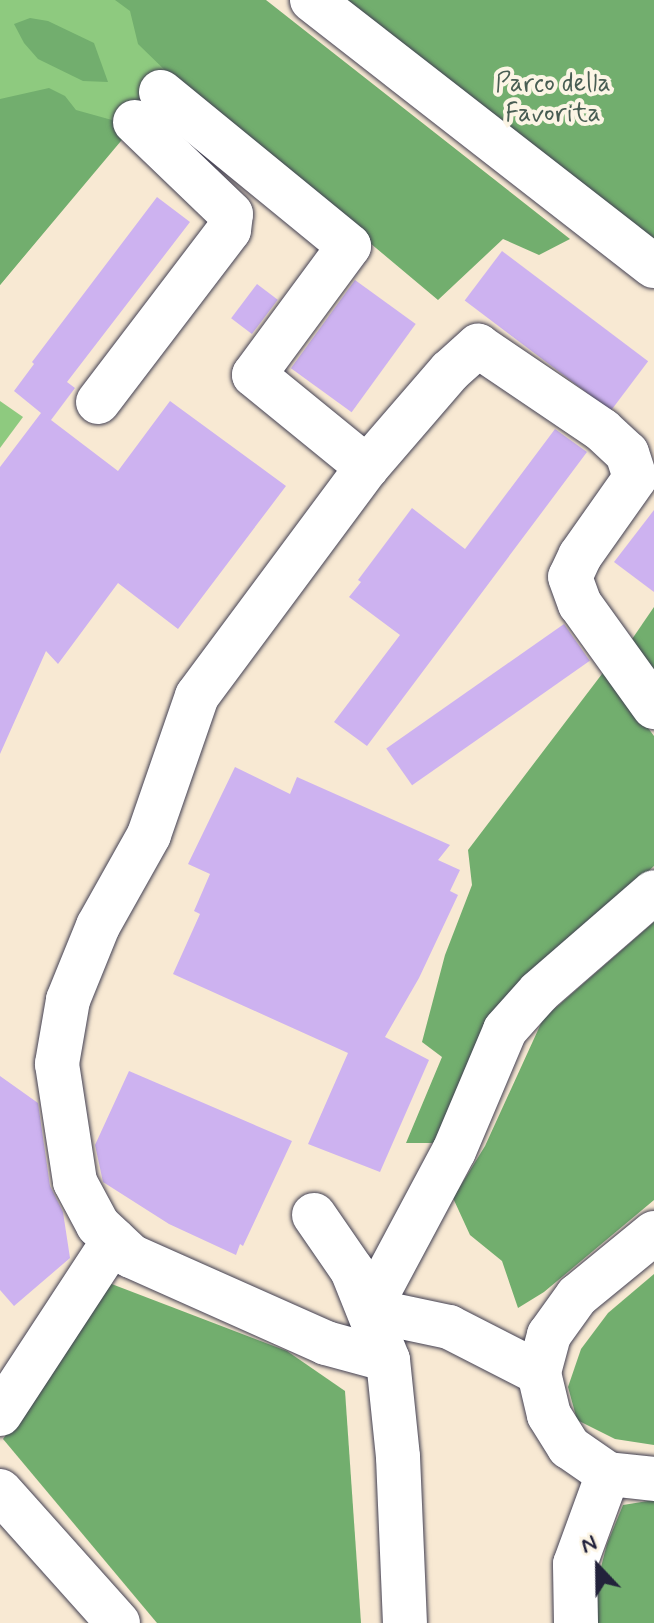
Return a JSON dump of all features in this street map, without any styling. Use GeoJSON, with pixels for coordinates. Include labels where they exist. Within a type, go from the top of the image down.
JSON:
{"type":"FeatureCollection","features":[{"type":"Feature","properties":{"kind":"street"},"geometry":{"type":"LineString","coordinates":[[312,0],[654,266]]}},
{"type":"Feature","properties":{"kind":"street"},"geometry":{"type":"LineString","coordinates":[[98,402],[229,230],[231,214],[148,107],[349,246],[254,375],[367,467]]}},
{"type":"Feature","properties":{"kind":"street"},"geometry":{"type":"LineString","coordinates":[[388,1360],[326,1343],[131,1256],[98,1225],[75,1182],[57,1064],[68,1000],[98,926],[149,835],[197,696],[367,467],[450,371],[478,346],[602,430],[627,453],[635,478],[580,556],[570,577],[580,604],[654,707]]}},
{"type":"Feature","properties":{"kind":"street"},"geometry":{"type":"LineString","coordinates":[[369,1310],[454,1151],[505,1030],[539,992],[654,892]]}},
{"type":"Feature","properties":{"kind":"street"},"geometry":{"type":"LineString","coordinates":[[314,1215],[352,1270],[388,1360],[398,1457],[405,1623]]}},
{"type":"Feature","properties":{"kind":"street"},"geometry":{"type":"LineString","coordinates":[[654,1233],[577,1296],[549,1335],[539,1373],[549,1415],[569,1447],[608,1474],[654,1479]]}},
{"type":"Feature","properties":{"kind":"street"},"geometry":{"type":"LineString","coordinates":[[0,1414],[114,1240]]}},
{"type":"Feature","properties":{"kind":"street"},"geometry":{"type":"LineString","coordinates":[[369,1310],[449,1327],[539,1373]]}},
{"type":"Feature","properties":{"kind":"street"},"geometry":{"type":"LineString","coordinates":[[576,1623],[575,1564],[608,1474]]}},
{"type":"Feature","properties":{"kind":"street"},"geometry":{"type":"LineString","coordinates":[[0,1491],[118,1623]]}},
{"type":"Feature","properties":{"kind":"green space"},"geometry":{"type":"Polygon","coordinates":[[[0,0],[235,0],[0,285],[0,0]]]}},
{"type":"Feature","properties":{"kind":"green space"},"geometry":{"type":"Polygon","coordinates":[[[115,0],[266,0],[570,239],[539,255],[503,239],[438,300],[172,77],[138,44],[130,11],[115,0]]]}},
{"type":"Feature","properties":{"kind":"green space","name":"Parco della Favorita"},"geometry":{"type":"Polygon","coordinates":[[[341,0],[654,0],[654,244],[341,0]]]}},
{"type":"Feature","properties":{"kind":"green space"},"geometry":{"type":"Polygon","coordinates":[[[30,18],[48,21],[94,43],[108,82],[83,81],[38,59],[24,43],[14,24],[30,18]]]}},
{"type":"Feature","properties":{"kind":"green space"},"geometry":{"type":"Polygon","coordinates":[[[49,88],[65,96],[76,110],[112,120],[126,135],[0,285],[0,99],[49,88]]]}},
{"type":"Feature","properties":{"kind":"green space"},"geometry":{"type":"Polygon","coordinates":[[[0,401],[23,417],[0,448],[0,401]]]}},
{"type":"Feature","properties":{"kind":"green space"},"geometry":{"type":"Polygon","coordinates":[[[654,607],[654,676],[630,642],[654,607]]]}},
{"type":"Feature","properties":{"kind":"green space"},"geometry":{"type":"Polygon","coordinates":[[[605,670],[654,736],[654,866],[625,893],[434,1143],[406,1143],[442,1057],[422,1042],[445,955],[472,885],[468,850],[605,670]]]}},
{"type":"Feature","properties":{"kind":"green space"},"geometry":{"type":"Polygon","coordinates":[[[654,922],[654,1200],[544,1292],[518,1308],[502,1261],[470,1235],[453,1198],[485,1146],[543,1019],[654,922]]]}},
{"type":"Feature","properties":{"kind":"green space"},"geometry":{"type":"Polygon","coordinates":[[[654,1274],[654,1445],[615,1439],[577,1420],[568,1387],[581,1349],[608,1313],[654,1274]]]}},
{"type":"Feature","properties":{"kind":"green space"},"geometry":{"type":"Polygon","coordinates":[[[109,1283],[287,1351],[345,1391],[361,1623],[157,1623],[3,1439],[109,1283]]]}},
{"type":"Feature","properties":{"kind":"green space"},"geometry":{"type":"Polygon","coordinates":[[[654,1500],[654,1623],[596,1623],[595,1590],[607,1544],[623,1505],[654,1500]]]}},
{"type":"Feature","properties":{"kind":"building"},"geometry":{"type":"Polygon","coordinates":[[[157,197],[190,222],[67,382],[75,388],[51,420],[118,471],[170,401],[286,486],[178,629],[118,583],[58,664],[46,651],[0,754],[0,467],[41,413],[14,391],[34,364],[32,362],[157,197]]]}},
{"type":"Feature","properties":{"kind":"building"},"geometry":{"type":"Polygon","coordinates":[[[502,251],[648,361],[611,411],[465,301],[502,251]]]}},
{"type":"Feature","properties":{"kind":"building"},"geometry":{"type":"Polygon","coordinates":[[[355,280],[416,324],[352,412],[291,368],[355,280]]]}},
{"type":"Feature","properties":{"kind":"building"},"geometry":{"type":"Polygon","coordinates":[[[257,284],[278,300],[252,334],[231,318],[257,284]]]}},
{"type":"Feature","properties":{"kind":"building"},"geometry":{"type":"Polygon","coordinates":[[[555,429],[587,452],[367,746],[334,722],[400,635],[349,597],[361,582],[358,580],[412,508],[465,549],[555,429]]]}},
{"type":"Feature","properties":{"kind":"building"},"geometry":{"type":"Polygon","coordinates":[[[654,510],[654,592],[614,562],[654,510]]]}},
{"type":"Feature","properties":{"kind":"building"},"geometry":{"type":"Polygon","coordinates":[[[564,624],[590,661],[412,785],[386,748],[564,624]]]}},
{"type":"Feature","properties":{"kind":"building"},"geometry":{"type":"Polygon","coordinates":[[[235,767],[290,794],[297,777],[450,845],[438,860],[460,870],[450,891],[458,895],[419,978],[385,1037],[429,1060],[380,1172],[308,1144],[348,1053],[173,974],[200,914],[194,911],[210,874],[188,864],[235,767]]]}},
{"type":"Feature","properties":{"kind":"building"},"geometry":{"type":"Polygon","coordinates":[[[129,1071],[292,1141],[236,1255],[169,1224],[103,1182],[95,1145],[129,1071]]]}},
{"type":"Feature","properties":{"kind":"building"},"geometry":{"type":"Polygon","coordinates":[[[0,1076],[38,1103],[50,1186],[63,1212],[70,1258],[14,1306],[0,1290],[0,1076]]]}}]}
